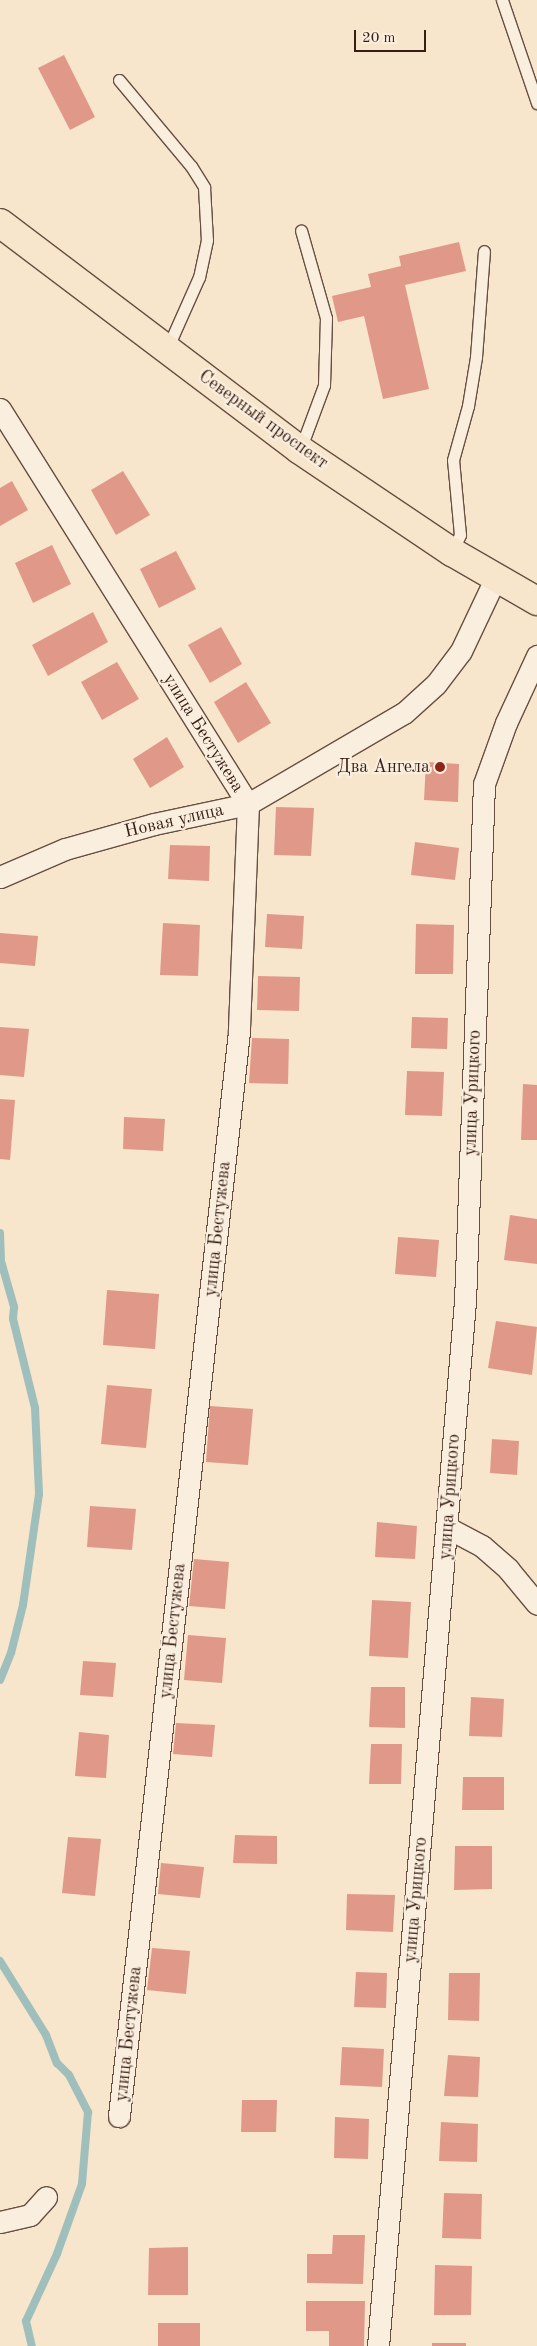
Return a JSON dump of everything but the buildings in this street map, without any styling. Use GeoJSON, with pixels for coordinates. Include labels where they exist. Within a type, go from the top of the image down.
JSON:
{"type":"FeatureCollection","features":[{"type":"Feature","properties":{"kind":"main road","name":"Северный проспект"},"geometry":{"type":"LineString","coordinates":[[0,223],[300,450],[452,552],[537,601]]}},
{"type":"Feature","properties":{"kind":"street","name":"улица Бестужева"},"geometry":{"type":"LineString","coordinates":[[0,409],[248,804],[239,1032],[120,2116]]}},
{"type":"Feature","properties":{"kind":"street","name":"Новая улица"},"geometry":{"type":"LineString","coordinates":[[0,877],[65,849],[154,824],[248,804],[404,713],[436,684],[461,651],[496,577]]}},
{"type":"Feature","properties":{"kind":"street","name":"улица Урицкого"},"geometry":{"type":"LineString","coordinates":[[378,2346],[448,1528],[465,1302],[484,784],[506,723],[536,667]]}},
{"type":"Feature","properties":{"kind":"street"},"geometry":{"type":"LineString","coordinates":[[448,1528],[482,1546],[508,1569],[537,1604]]}},
{"type":"Feature","properties":{"kind":"street"},"geometry":{"type":"LineString","coordinates":[[0,2222],[30,2214],[46,2197]]}},
{"type":"Feature","properties":{"kind":"lane"},"geometry":{"type":"LineString","coordinates":[[502,0],[537,103]]}},
{"type":"Feature","properties":{"kind":"lane"},"geometry":{"type":"LineString","coordinates":[[119,80],[191,166],[204,186],[207,240],[199,277],[167,350]]}},
{"type":"Feature","properties":{"kind":"lane"},"geometry":{"type":"LineString","coordinates":[[300,450],[324,385],[326,318],[301,230]]}},
{"type":"Feature","properties":{"kind":"lane"},"geometry":{"type":"LineString","coordinates":[[452,552],[460,535],[453,460],[468,406],[476,357],[484,251]]}},
{"type":"Feature","properties":{"kind":"waterway"},"geometry":{"type":"LineString","coordinates":[[0,1233],[1,1261],[14,1307],[13,1319],[35,1408],[39,1494],[23,1605],[11,1653],[0,1680]]}},
{"type":"Feature","properties":{"kind":"waterway"},"geometry":{"type":"LineString","coordinates":[[0,1961],[46,2035],[57,2063],[69,2075],[88,2112],[82,2184],[57,2254],[26,2321],[32,2346]]}},
{"type":"Feature","properties":{"kind":"place","name":"Два Ангела"},"geometry":{"type":"Point","coordinates":[440,767]}}]}
